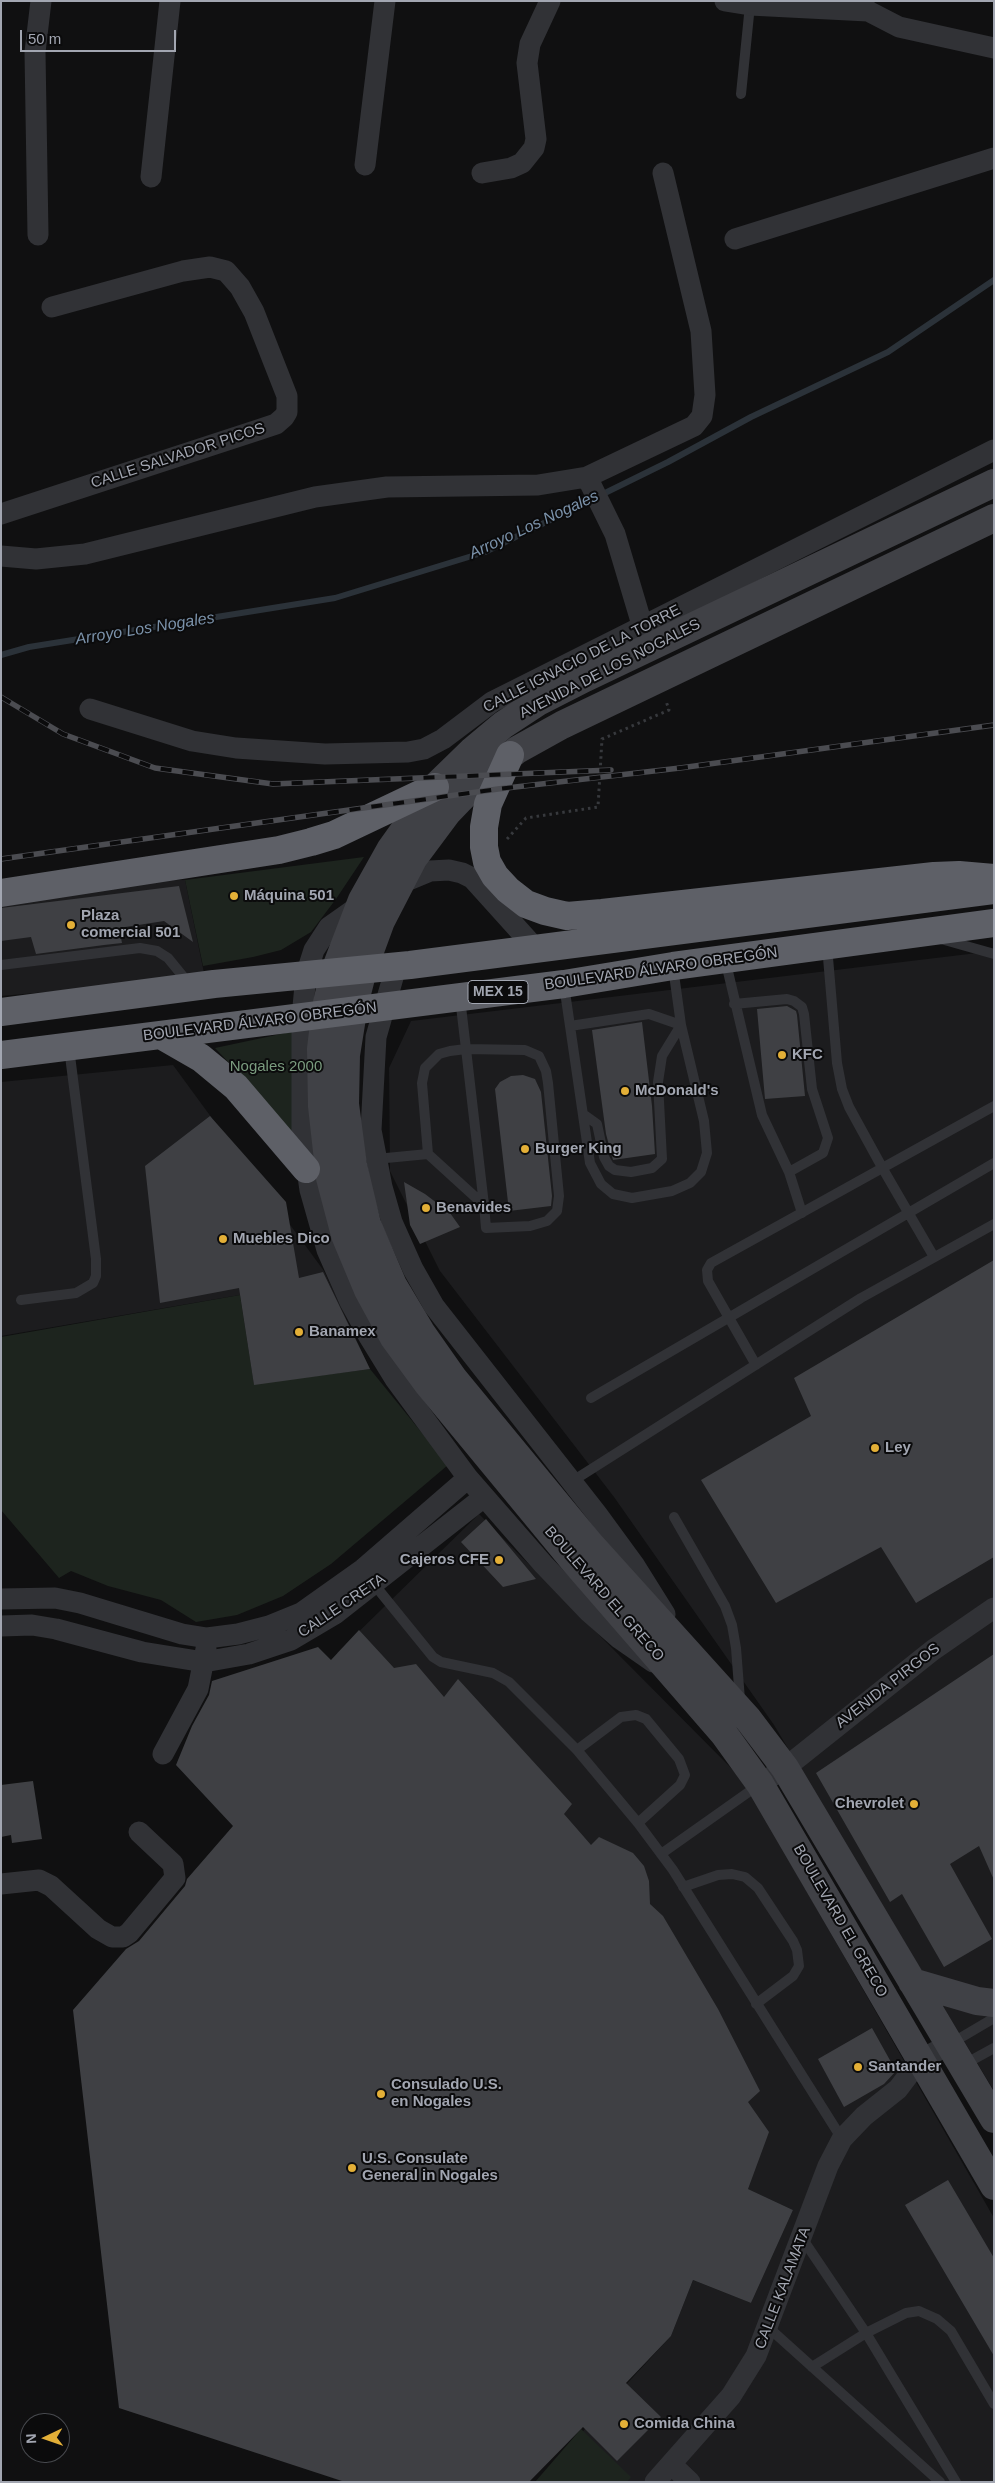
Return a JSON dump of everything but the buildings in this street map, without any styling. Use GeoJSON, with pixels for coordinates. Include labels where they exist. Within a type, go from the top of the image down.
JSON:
{"type":"FeatureCollection","features":[{"type":"Feature","properties":{"kind":"highway"},"geometry":{"type":"LineString","coordinates":[[510,755],[488,804],[484,827],[484,847],[488,862],[495,876],[508,890],[526,904],[544,911],[567,916],[934,876],[959,875],[994,878]]}},
{"type":"Feature","properties":{"kind":"highway"},"geometry":{"type":"LineString","coordinates":[[1,893],[261,853],[311,842],[334,835],[435,787]]}},
{"type":"Feature","properties":{"kind":"highway"},"geometry":{"type":"LineString","coordinates":[[1,1012],[192,987],[396,967],[994,890]]}},
{"type":"Feature","properties":{"kind":"highway","name":"BOULEVARD ÁLVARO OBREGÓN"},"geometry":{"type":"LineString","coordinates":[[1,1055],[564,984],[673,966],[994,923]]}},
{"type":"Feature","properties":{"kind":"highway"},"geometry":{"type":"LineString","coordinates":[[161,1035],[201,1058],[236,1087],[306,1169]]}},
{"type":"Feature","properties":{"kind":"main road","name":"AVENIDA DE LOS NOGALES"},"geometry":{"type":"LineString","coordinates":[[334,973],[362,900],[390,850],[435,787],[472,750],[503,725],[538,702],[983,489]]}},
{"type":"Feature","properties":{"kind":"main road","name":"AVENIDA DE LOS NOGALES"},"geometry":{"type":"LineString","coordinates":[[363,970],[381,921],[413,859],[448,812],[474,785],[510,755],[562,725],[643,688],[992,519]]}},
{"type":"Feature","properties":{"kind":"main road","name":"BOULEVARD EL GRECO"},"geometry":{"type":"LineString","coordinates":[[363,970],[346,1055],[345,1104],[354,1165],[367,1224],[393,1285],[421,1332],[454,1379],[679,1681],[724,1734],[760,1784],[994,2186]]}},
{"type":"Feature","properties":{"kind":"main road","name":"BOULEVARD EL GRECO"},"geometry":{"type":"LineString","coordinates":[[334,973],[326,1007],[321,1049],[322,1106],[330,1178],[345,1235],[368,1290],[394,1338],[427,1383],[582,1552],[688,1653],[741,1711],[785,1768],[994,2119]]}},
{"type":"Feature","properties":{"kind":"main road"},"geometry":{"type":"LineString","coordinates":[[912,1982],[977,2001],[994,2004]]}},
{"type":"Feature","properties":{"kind":"street"},"geometry":{"type":"LineString","coordinates":[[38,235],[35,52],[41,1]]}},
{"type":"Feature","properties":{"kind":"street"},"geometry":{"type":"LineString","coordinates":[[151,177],[170,1]]}},
{"type":"Feature","properties":{"kind":"street"},"geometry":{"type":"LineString","coordinates":[[365,165],[385,1]]}},
{"type":"Feature","properties":{"kind":"street"},"geometry":{"type":"LineString","coordinates":[[482,173],[511,168],[522,163],[534,148],[536,139],[528,63],[530,44],[550,1]]}},
{"type":"Feature","properties":{"kind":"street"},"geometry":{"type":"LineString","coordinates":[[725,1],[750,5],[864,6],[899,27],[994,48]]}},
{"type":"Feature","properties":{"kind":"street"},"geometry":{"type":"LineString","coordinates":[[735,239],[994,158]]}},
{"type":"Feature","properties":{"kind":"street"},"geometry":{"type":"LineString","coordinates":[[1,556],[36,559],[85,554],[315,497],[387,488],[538,485],[587,477],[694,426],[702,416],[706,395],[701,331],[663,173]]}},
{"type":"Feature","properties":{"kind":"street","name":"CALLE SALVADOR PICOS"},"geometry":{"type":"LineString","coordinates":[[1,514],[276,424],[287,412],[287,396],[254,312],[240,287],[226,271],[210,267],[183,271],[52,307]]}},
{"type":"Feature","properties":{"kind":"street","name":"CALLE IGNACIO DE LA TORRE"},"geometry":{"type":"LineString","coordinates":[[90,709],[192,741],[236,748],[325,754],[408,752],[434,745],[492,702],[643,628],[994,450]]}},
{"type":"Feature","properties":{"kind":"street"},"geometry":{"type":"LineString","coordinates":[[587,477],[615,534],[643,628]]}},
{"type":"Feature","properties":{"kind":"street"},"geometry":{"type":"LineString","coordinates":[[536,949],[472,878],[449,870],[430,871],[408,879],[369,898],[329,928],[314,950],[306,975],[302,1017],[302,1135],[306,1169],[327,1250],[350,1302],[395,1379],[468,1478],[543,1564],[588,1611],[620,1639],[679,1681]]}},
{"type":"Feature","properties":{"kind":"street"},"geometry":{"type":"LineString","coordinates":[[396,967],[376,1037],[372,1078],[371,1130],[392,1222],[413,1269],[434,1306],[635,1566],[688,1653]]}},
{"type":"Feature","properties":{"kind":"street","name":"CALLE CRETA"},"geometry":{"type":"LineString","coordinates":[[6,1626],[32,1626],[62,1630],[142,1652],[204,1662],[249,1654],[291,1640],[335,1614],[369,1577],[468,1478]]}},
{"type":"Feature","properties":{"kind":"street","name":"CALLE CRETA"},"geometry":{"type":"LineString","coordinates":[[5,1599],[55,1598],[80,1603],[163,1629],[206,1638],[246,1632],[269,1626],[301,1613],[369,1577],[484,1497]]}},
{"type":"Feature","properties":{"kind":"street"},"geometry":{"type":"LineString","coordinates":[[5,1599],[6,1626]]}},
{"type":"Feature","properties":{"kind":"street","name":"AVENIDA PIRGOS"},"geometry":{"type":"LineString","coordinates":[[760,1784],[785,1768],[933,1650],[994,1608]]}},
{"type":"Feature","properties":{"kind":"street"},"geometry":{"type":"LineString","coordinates":[[163,1754],[198,1689],[204,1662],[206,1638]]}},
{"type":"Feature","properties":{"kind":"street"},"geometry":{"type":"LineString","coordinates":[[1,1884],[38,1880],[51,1886],[98,1929],[112,1937],[123,1936],[129,1933],[176,1878],[173,1864],[139,1832]]}},
{"type":"Feature","properties":{"kind":"street","name":"CALLE KALAMATA"},"geometry":{"type":"LineString","coordinates":[[655,2482],[731,2396],[756,2356],[769,2328],[828,2166],[842,2139],[864,2116],[898,2089],[957,2054]]}},
{"type":"Feature","properties":{"kind":"street"},"geometry":{"type":"LineString","coordinates":[[671,2464],[690,2482]]}},
{"type":"Feature","properties":{"kind":"lane"},"geometry":{"type":"LineString","coordinates":[[741,94],[750,5]]}},
{"type":"Feature","properties":{"kind":"lane"},"geometry":{"type":"LineString","coordinates":[[918,933],[994,954]]}},
{"type":"Feature","properties":{"kind":"lane"},"geometry":{"type":"LineString","coordinates":[[827,946],[836,1063],[842,1090],[848,1107],[934,1257]]}},
{"type":"Feature","properties":{"kind":"lane"},"geometry":{"type":"LineString","coordinates":[[1,965],[140,948],[157,951],[168,958],[192,987]]}},
{"type":"Feature","properties":{"kind":"lane"},"geometry":{"type":"LineString","coordinates":[[725,959],[734,1004],[762,1114],[789,1172],[802,1213]]}},
{"type":"Feature","properties":{"kind":"lane"},"geometry":{"type":"LineString","coordinates":[[564,984],[590,1163],[601,1184],[613,1194],[632,1198],[672,1191],[690,1183],[701,1172],[707,1152],[704,1121],[680,1025],[673,966]]}},
{"type":"Feature","properties":{"kind":"lane"},"geometry":{"type":"LineString","coordinates":[[460,997],[466,1049],[484,1205],[486,1228],[530,1226],[547,1221],[557,1211],[560,1196],[548,1083],[543,1062],[534,1052],[466,1049],[439,1054],[425,1068],[422,1084],[428,1154],[484,1205]]}},
{"type":"Feature","properties":{"kind":"lane"},"geometry":{"type":"LineString","coordinates":[[734,1004],[787,999],[794,1001],[802,1007],[812,1089],[828,1138],[823,1153],[789,1172]]}},
{"type":"Feature","properties":{"kind":"lane"},"geometry":{"type":"LineString","coordinates":[[570,1026],[649,1014],[680,1025]]}},
{"type":"Feature","properties":{"kind":"lane"},"geometry":{"type":"LineString","coordinates":[[582,1114],[597,1124],[604,1157],[609,1166],[615,1170],[631,1172],[652,1168],[662,1159],[658,1082],[662,1056],[680,1025]]}},
{"type":"Feature","properties":{"kind":"lane"},"geometry":{"type":"LineString","coordinates":[[21,1300],[76,1292],[92,1283],[96,1276],[96,1259],[69,1046]]}},
{"type":"Feature","properties":{"kind":"lane"},"geometry":{"type":"LineString","coordinates":[[756,1365],[708,1281],[709,1266],[994,1106]]}},
{"type":"Feature","properties":{"kind":"lane"},"geometry":{"type":"LineString","coordinates":[[376,1158],[428,1154]]}},
{"type":"Feature","properties":{"kind":"lane"},"geometry":{"type":"LineString","coordinates":[[591,1398],[994,1163]]}},
{"type":"Feature","properties":{"kind":"lane"},"geometry":{"type":"LineString","coordinates":[[571,1482],[861,1298],[994,1224]]}},
{"type":"Feature","properties":{"kind":"lane"},"geometry":{"type":"LineString","coordinates":[[674,1517],[724,1606],[732,1625],[736,1648],[741,1711]]}},
{"type":"Feature","properties":{"kind":"lane"},"geometry":{"type":"LineString","coordinates":[[369,1577],[433,1657],[441,1662],[493,1673],[509,1682],[577,1750],[638,1823],[683,1887],[842,2139]]}},
{"type":"Feature","properties":{"kind":"lane"},"geometry":{"type":"LineString","coordinates":[[577,1750],[621,1717],[636,1715],[646,1719],[652,1726],[679,1759],[685,1775],[680,1786],[638,1823]]}},
{"type":"Feature","properties":{"kind":"lane"},"geometry":{"type":"LineString","coordinates":[[660,1854],[760,1784]]}},
{"type":"Feature","properties":{"kind":"lane"},"geometry":{"type":"LineString","coordinates":[[683,1887],[718,1875],[732,1874],[745,1877],[758,1888],[793,1941],[797,1950],[799,1966],[793,1976],[756,2004]]}},
{"type":"Feature","properties":{"kind":"lane"},"geometry":{"type":"LineString","coordinates":[[957,2054],[994,2018]]}},
{"type":"Feature","properties":{"kind":"lane"},"geometry":{"type":"LineString","coordinates":[[957,2054],[994,2048]]}},
{"type":"Feature","properties":{"kind":"lane"},"geometry":{"type":"LineString","coordinates":[[802,2238],[866,2333],[956,2482]]}},
{"type":"Feature","properties":{"kind":"lane"},"geometry":{"type":"LineString","coordinates":[[812,2367],[866,2333],[906,2312],[919,2311],[938,2320],[950,2331],[994,2404]]}},
{"type":"Feature","properties":{"kind":"lane"},"geometry":{"type":"LineString","coordinates":[[769,2328],[940,2482]]}},
{"type":"Feature","properties":{"kind":"path"},"geometry":{"type":"LineString","coordinates":[[526,818],[598,807],[602,739],[669,710]]}},
{"type":"Feature","properties":{"kind":"shaded area"},"geometry":{"type":"Polygon","coordinates":[[[185,880],[205,978],[1,996],[1,881],[185,880]]]}},
{"type":"Feature","properties":{"kind":"shaded area"},"geometry":{"type":"Polygon","coordinates":[[[994,951],[994,2091],[774,1725],[614,1497],[440,1271],[390,1171],[389,1068],[411,1021],[994,951]]]}},
{"type":"Feature","properties":{"kind":"shaded area"},"geometry":{"type":"Polygon","coordinates":[[[173,1065],[324,1271],[370,1369],[254,1385],[240,1295],[1,1336],[1,1082],[173,1065]]]}},
{"type":"Feature","properties":{"kind":"shaded area"},"geometry":{"type":"Polygon","coordinates":[[[479,1514],[737,1774],[759,1808],[994,2218],[994,2482],[536,2482],[671,2336],[693,2280],[751,2303],[793,2210],[724,2178],[590,1924],[337,1653],[479,1514]]]}},
{"type":"Feature","properties":{"kind":"green space"},"geometry":{"type":"Polygon","coordinates":[[[364,857],[311,932],[281,950],[203,966],[185,880],[364,857]]]}},
{"type":"Feature","properties":{"kind":"green space","name":"Nogales 2000"},"geometry":{"type":"Polygon","coordinates":[[[309,1028],[306,1154],[264,1100],[215,1048],[309,1028]]]}},
{"type":"Feature","properties":{"kind":"green space"},"geometry":{"type":"Polygon","coordinates":[[[240,1295],[254,1384],[370,1369],[448,1465],[331,1564],[283,1596],[237,1615],[196,1622],[161,1600],[108,1586],[71,1571],[59,1578],[1,1510],[1,1337],[240,1295]]]}},
{"type":"Feature","properties":{"kind":"green space"},"geometry":{"type":"Polygon","coordinates":[[[581,2429],[631,2477],[627,2482],[535,2482],[581,2429]]]}},
{"type":"Feature","properties":{"kind":"waterway","name":"Arroyo Los Nogales"},"geometry":{"type":"LineString","coordinates":[[1,655],[29,647],[335,598],[485,552],[668,462],[751,417],[888,352],[994,280]]}},
{"type":"Feature","properties":{"kind":"railway"},"geometry":{"type":"LineString","coordinates":[[1,697],[63,734],[155,768],[273,784],[611,770]]}},
{"type":"Feature","properties":{"kind":"railway"},"geometry":{"type":"LineString","coordinates":[[1,859],[498,789],[680,768],[994,725]]}},
{"type":"Feature","properties":{"kind":"place","name":"Máquina 501"},"geometry":{"type":"Point","coordinates":[234,896]}},
{"type":"Feature","properties":{"kind":"place","name":"Plaza comercial 501"},"geometry":{"type":"Point","coordinates":[71,925]}},
{"type":"Feature","properties":{"kind":"place","name":"KFC"},"geometry":{"type":"Point","coordinates":[782,1055]}},
{"type":"Feature","properties":{"kind":"place","name":"McDonald's"},"geometry":{"type":"Point","coordinates":[625,1091]}},
{"type":"Feature","properties":{"kind":"place","name":"Burger King"},"geometry":{"type":"Point","coordinates":[525,1149]}},
{"type":"Feature","properties":{"kind":"place","name":"Benavides"},"geometry":{"type":"Point","coordinates":[426,1208]}},
{"type":"Feature","properties":{"kind":"place","name":"Muebles Dico"},"geometry":{"type":"Point","coordinates":[223,1239]}},
{"type":"Feature","properties":{"kind":"place","name":"Banamex"},"geometry":{"type":"Point","coordinates":[299,1332]}},
{"type":"Feature","properties":{"kind":"place","name":"Ley"},"geometry":{"type":"Point","coordinates":[875,1448]}},
{"type":"Feature","properties":{"kind":"place","name":"Cajeros CFE"},"geometry":{"type":"Point","coordinates":[499,1560]}},
{"type":"Feature","properties":{"kind":"place","name":"Chevrolet"},"geometry":{"type":"Point","coordinates":[914,1804]}},
{"type":"Feature","properties":{"kind":"place","name":"Santander"},"geometry":{"type":"Point","coordinates":[858,2067]}},
{"type":"Feature","properties":{"kind":"place","name":"Consulado U.S. en Nogales"},"geometry":{"type":"Point","coordinates":[381,2094]}},
{"type":"Feature","properties":{"kind":"place","name":"U.S. Consulate General in Nogales"},"geometry":{"type":"Point","coordinates":[352,2168]}},
{"type":"Feature","properties":{"kind":"place","name":"Comida China"},"geometry":{"type":"Point","coordinates":[624,2424]}}]}
